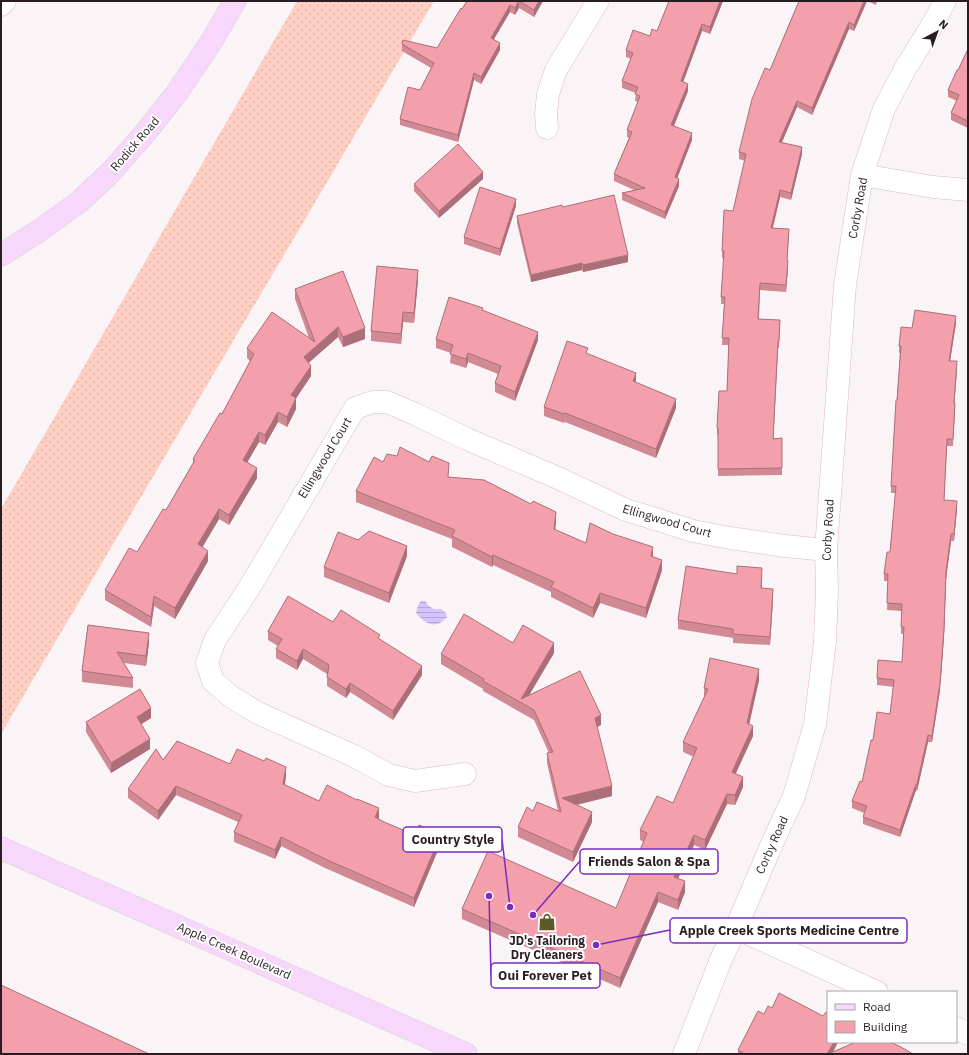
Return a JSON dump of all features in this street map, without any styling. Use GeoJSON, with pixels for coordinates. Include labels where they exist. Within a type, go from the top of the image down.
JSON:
{"type":"FeatureCollection","features":[{"type":"Feature","properties":{"kind":"main road","name":"Rodick Road"},"geometry":{"type":"LineString","coordinates":[[1,255],[39,231],[79,202],[110,173],[146,132],[176,94],[211,42],[235,1]]}},
{"type":"Feature","properties":{"kind":"main road","name":"Apple Creek Boulevard"},"geometry":{"type":"LineString","coordinates":[[1,848],[466,1054]]}},
{"type":"Feature","properties":{"kind":"street"},"geometry":{"type":"LineString","coordinates":[[1,5],[4,1]]}},
{"type":"Feature","properties":{"kind":"street"},"geometry":{"type":"LineString","coordinates":[[547,128],[546,114],[548,94],[556,70],[598,1]]}},
{"type":"Feature","properties":{"kind":"street","name":"Corby Road"},"geometry":{"type":"LineString","coordinates":[[684,1054],[722,958],[794,796],[816,724],[825,641],[827,591],[826,550],[845,285],[862,175],[884,109],[905,69],[945,1]]}},
{"type":"Feature","properties":{"kind":"street"},"geometry":{"type":"LineString","coordinates":[[862,175],[933,187],[968,190]]}},
{"type":"Feature","properties":{"kind":"street","name":"Ellingwood Court"},"geometry":{"type":"LineString","coordinates":[[465,774],[415,781],[389,775],[354,756],[258,713],[230,696],[213,681],[207,663],[216,640],[252,585],[355,408],[373,402],[387,402],[626,510],[693,531],[785,546],[826,550]]}},
{"type":"Feature","properties":{"kind":"street"},"geometry":{"type":"LineString","coordinates":[[736,928],[875,991]]}},
{"type":"Feature","properties":{"kind":"street"},"geometry":{"type":"LineString","coordinates":[[957,1028],[968,1034]]}},
{"type":"Feature","properties":{"kind":"shaded area"},"geometry":{"type":"Polygon","coordinates":[[[297,1],[434,1],[1,734],[1,509],[297,1]]]}},
{"type":"Feature","properties":{"kind":"shaded area"},"geometry":{"type":"Polygon","coordinates":[[[421,601],[425,601],[434,609],[441,609],[446,613],[447,617],[439,623],[427,623],[416,613],[418,605],[421,601]]]}},
{"type":"Feature","properties":{"kind":"building"},"geometry":{"type":"Polygon","coordinates":[[[467,1],[519,1],[515,8],[510,5],[491,38],[500,43],[481,77],[474,73],[458,135],[400,119],[408,87],[420,90],[434,63],[402,44],[403,40],[437,48],[461,8],[462,9],[467,1]]]}},
{"type":"Feature","properties":{"kind":"building"},"geometry":{"type":"Polygon","coordinates":[[[519,1],[539,1],[534,10],[519,1]]]}},
{"type":"Feature","properties":{"kind":"building"},"geometry":{"type":"Polygon","coordinates":[[[669,1],[720,1],[710,27],[702,24],[681,81],[688,84],[671,125],[692,133],[675,177],[679,179],[665,212],[622,193],[645,188],[614,174],[632,132],[627,130],[640,96],[635,94],[638,87],[622,81],[633,53],[626,50],[633,30],[650,36],[652,29],[657,31],[669,1]]]}},
{"type":"Feature","properties":{"kind":"building"},"geometry":{"type":"Polygon","coordinates":[[[799,1],[864,1],[854,25],[849,22],[812,108],[797,101],[779,142],[802,147],[791,193],[780,190],[771,228],[789,229],[786,285],[760,283],[758,319],[780,320],[773,439],[782,438],[782,468],[718,469],[717,428],[719,391],[727,391],[729,338],[722,338],[725,297],[721,297],[724,251],[722,251],[724,210],[733,211],[746,154],[739,152],[752,99],[765,68],[770,70],[799,1]]]}},
{"type":"Feature","properties":{"kind":"building"},"geometry":{"type":"Polygon","coordinates":[[[968,49],[968,121],[951,113],[959,95],[948,90],[968,49]]]}},
{"type":"Feature","properties":{"kind":"building"},"geometry":{"type":"Polygon","coordinates":[[[458,144],[483,172],[439,211],[414,184],[458,144]]]}},
{"type":"Feature","properties":{"kind":"building"},"geometry":{"type":"Polygon","coordinates":[[[480,187],[516,199],[500,249],[464,237],[480,187]]]}},
{"type":"Feature","properties":{"kind":"building"},"geometry":{"type":"Polygon","coordinates":[[[614,195],[628,255],[583,265],[582,263],[531,275],[517,216],[562,205],[563,207],[614,195]]]}},
{"type":"Feature","properties":{"kind":"building"},"geometry":{"type":"Polygon","coordinates":[[[377,266],[418,270],[414,313],[403,312],[401,334],[371,331],[377,266]]]}},
{"type":"Feature","properties":{"kind":"building"},"geometry":{"type":"Polygon","coordinates":[[[343,271],[365,328],[343,337],[338,327],[304,357],[311,366],[291,395],[296,398],[287,417],[278,412],[265,435],[259,432],[243,460],[257,468],[229,515],[219,509],[198,544],[208,551],[175,608],[154,596],[151,617],[105,590],[129,548],[137,552],[163,509],[166,510],[195,460],[193,459],[220,413],[222,414],[254,354],[247,348],[272,312],[315,342],[295,289],[343,271]]]}},
{"type":"Feature","properties":{"kind":"building"},"geometry":{"type":"Polygon","coordinates":[[[449,297],[483,308],[482,310],[538,332],[515,392],[495,383],[501,366],[468,353],[466,359],[450,354],[453,345],[436,339],[449,297]]]}},
{"type":"Feature","properties":{"kind":"building"},"geometry":{"type":"Polygon","coordinates":[[[915,310],[956,316],[949,361],[957,361],[953,439],[947,439],[944,500],[957,501],[954,534],[951,534],[946,572],[940,683],[932,736],[928,735],[917,784],[900,830],[863,817],[867,806],[852,801],[860,781],[862,782],[871,740],[873,740],[877,712],[890,714],[894,680],[877,678],[878,660],[902,662],[904,627],[901,627],[902,604],[887,603],[888,574],[884,574],[887,552],[890,552],[896,486],[891,486],[901,327],[912,328],[915,310]]]}},
{"type":"Feature","properties":{"kind":"building"},"geometry":{"type":"Polygon","coordinates":[[[567,341],[588,348],[586,353],[636,373],[633,381],[676,399],[656,449],[565,413],[564,414],[544,407],[567,341]]]}},
{"type":"Feature","properties":{"kind":"building"},"geometry":{"type":"Polygon","coordinates":[[[400,447],[429,462],[432,456],[449,463],[448,477],[484,480],[531,504],[533,501],[556,512],[554,529],[586,543],[590,523],[613,534],[653,547],[651,556],[662,560],[646,608],[600,593],[593,608],[551,587],[554,582],[493,555],[492,557],[452,536],[455,530],[356,491],[374,457],[383,462],[387,454],[397,456],[400,447]]]}},
{"type":"Feature","properties":{"kind":"building"},"geometry":{"type":"Polygon","coordinates":[[[369,531],[407,546],[389,593],[324,567],[338,532],[358,540],[369,531]]]}},
{"type":"Feature","properties":{"kind":"building"},"geometry":{"type":"Polygon","coordinates":[[[686,566],[737,574],[737,566],[762,568],[761,588],[773,589],[770,637],[733,634],[733,629],[678,620],[686,566]]]}},
{"type":"Feature","properties":{"kind":"building"},"geometry":{"type":"Polygon","coordinates":[[[288,596],[333,622],[341,610],[380,635],[378,638],[422,666],[393,711],[350,683],[346,689],[327,677],[329,665],[303,649],[297,661],[276,649],[282,639],[268,631],[288,596]]]}},
{"type":"Feature","properties":{"kind":"building"},"geometry":{"type":"Polygon","coordinates":[[[464,614],[513,643],[523,625],[554,643],[521,699],[580,671],[601,715],[595,718],[612,786],[562,798],[592,812],[573,852],[518,827],[527,807],[533,811],[537,802],[561,812],[547,753],[553,752],[534,710],[483,681],[484,679],[441,654],[464,614]]]}},
{"type":"Feature","properties":{"kind":"building"},"geometry":{"type":"Polygon","coordinates":[[[88,625],[149,633],[146,656],[117,652],[133,678],[82,671],[88,625]]]}},
{"type":"Feature","properties":{"kind":"building"},"geometry":{"type":"Polygon","coordinates":[[[710,658],[759,669],[747,723],[753,726],[732,772],[743,777],[735,795],[727,794],[705,840],[694,835],[674,877],[685,881],[678,900],[658,892],[620,978],[462,909],[488,851],[616,908],[647,833],[640,830],[657,796],[673,803],[697,748],[683,742],[708,689],[704,688],[710,658]]]}},
{"type":"Feature","properties":{"kind":"building"},"geometry":{"type":"Polygon","coordinates":[[[140,689],[151,708],[137,717],[150,739],[111,763],[86,722],[140,689]]]}},
{"type":"Feature","properties":{"kind":"building"},"geometry":{"type":"Polygon","coordinates":[[[177,741],[230,764],[237,749],[264,761],[266,758],[286,767],[283,784],[319,801],[327,785],[357,800],[379,808],[375,817],[384,822],[415,835],[419,825],[441,834],[414,898],[325,859],[281,837],[275,850],[234,832],[242,815],[176,786],[158,811],[128,789],[156,749],[163,760],[177,741]]]}},
{"type":"Feature","properties":{"kind":"building"},"geometry":{"type":"Polygon","coordinates":[[[1,985],[149,1054],[1,1054],[1,985]]]}},
{"type":"Feature","properties":{"kind":"building"},"geometry":{"type":"Polygon","coordinates":[[[779,993],[823,1016],[827,1012],[827,1043],[833,1043],[827,1054],[745,1054],[738,1050],[758,1011],[764,1014],[768,1006],[772,1008],[779,993]]]}},
{"type":"Feature","properties":{"kind":"building"},"geometry":{"type":"Polygon","coordinates":[[[854,1043],[892,1043],[913,1054],[828,1054],[854,1043]]]}},
{"type":"Feature","properties":{"kind":"place","name":"Oui Forever Pet"},"geometry":{"type":"Point","coordinates":[489,896]}},
{"type":"Feature","properties":{"kind":"place","name":"Country Style"},"geometry":{"type":"Point","coordinates":[510,907]}},
{"type":"Feature","properties":{"kind":"place","name":"Friends Salon & Spa"},"geometry":{"type":"Point","coordinates":[533,915]}},
{"type":"Feature","properties":{"kind":"place","name":"JD's Tailoring Dry Cleaners"},"geometry":{"type":"Point","coordinates":[547,922]}},
{"type":"Feature","properties":{"kind":"place","name":"Apple Creek Sports Medicine Centre"},"geometry":{"type":"Point","coordinates":[596,945]}}]}
